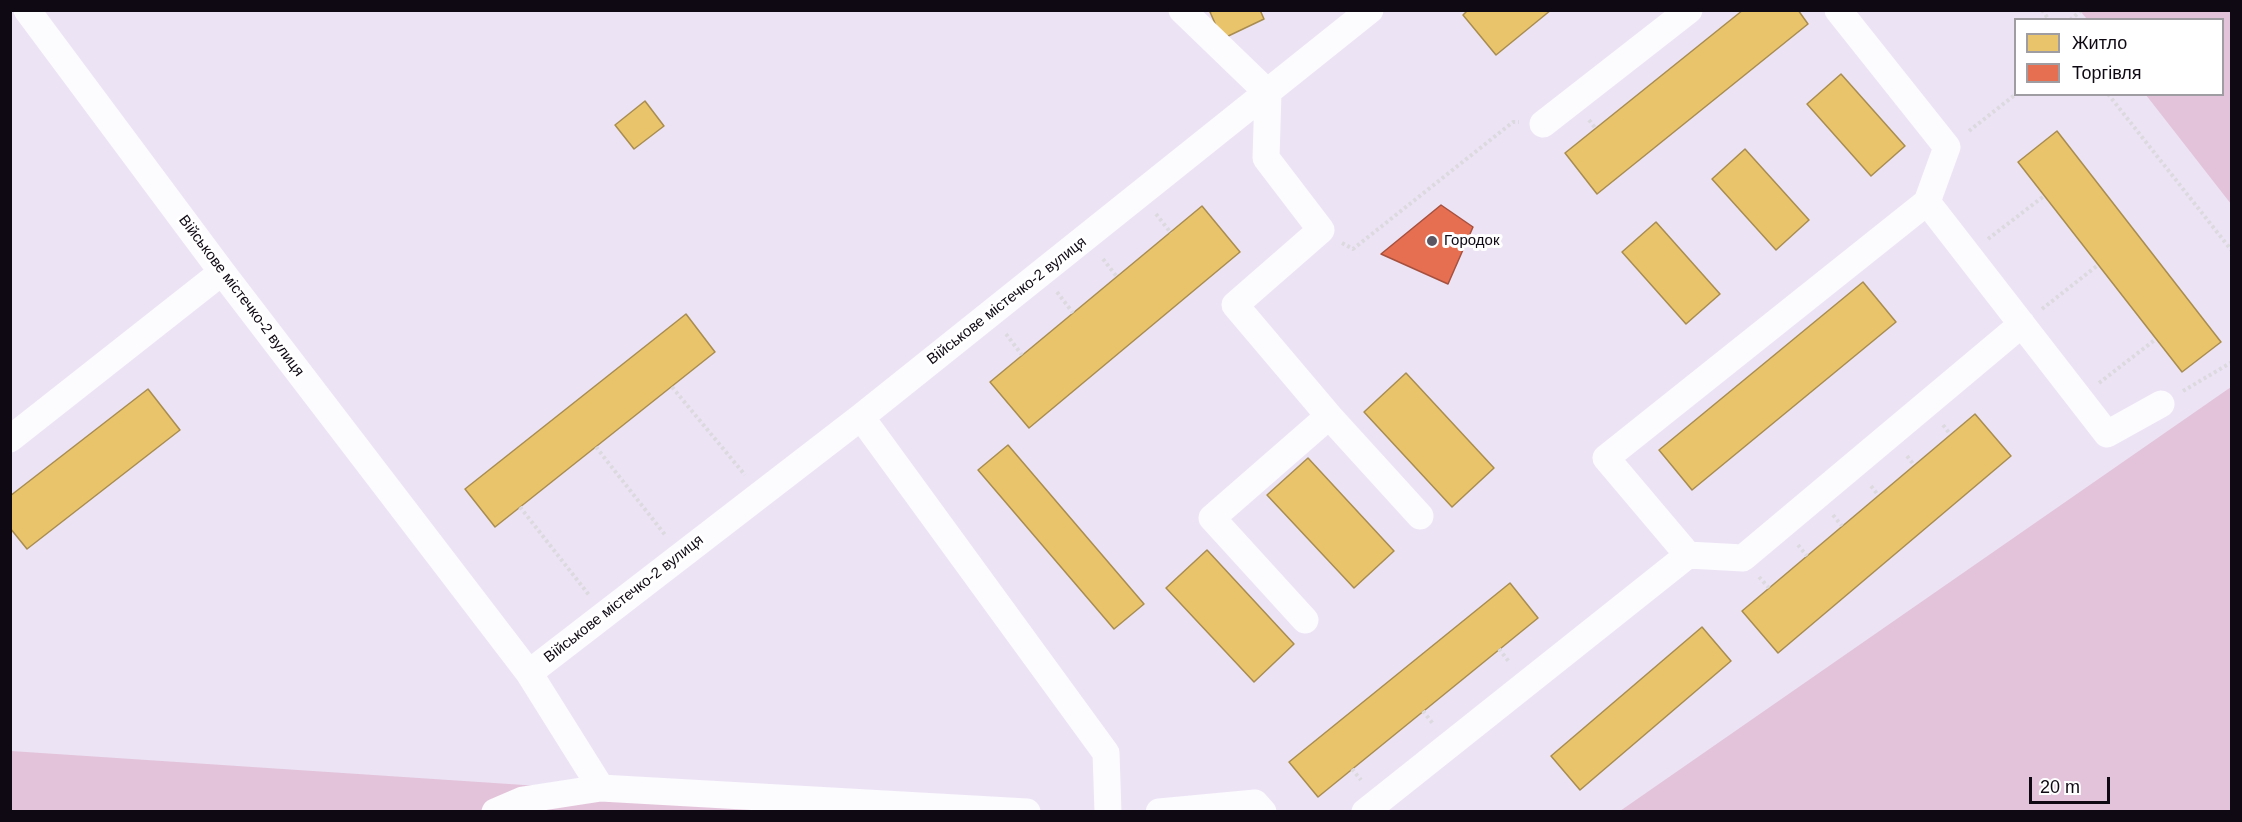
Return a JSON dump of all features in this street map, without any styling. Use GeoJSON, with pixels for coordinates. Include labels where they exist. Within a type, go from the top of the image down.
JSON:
{"type":"FeatureCollection","features":[{"type":"Feature","properties":{"kind":"street","name":"Військове містечко-2 вулиця"},"geometry":{"type":"LineString","coordinates":[[27,10],[222,272],[529,672],[861,417],[1370,10]]}},
{"type":"Feature","properties":{"kind":"street"},"geometry":{"type":"LineString","coordinates":[[1182,10],[1268,93],[1266,158],[1321,230],[1235,305],[1329,416],[1420,516]]}},
{"type":"Feature","properties":{"kind":"street"},"geometry":{"type":"LineString","coordinates":[[1543,124],[1689,10]]}},
{"type":"Feature","properties":{"kind":"street"},"geometry":{"type":"LineString","coordinates":[[1688,555],[1606,458],[1927,202],[1947,147],[1838,10]]}},
{"type":"Feature","properties":{"kind":"street"},"geometry":{"type":"LineString","coordinates":[[1927,202],[2107,434],[2161,404]]}},
{"type":"Feature","properties":{"kind":"street"},"geometry":{"type":"LineString","coordinates":[[10,439],[222,272]]}},
{"type":"Feature","properties":{"kind":"street"},"geometry":{"type":"LineString","coordinates":[[1365,812],[1688,555],[1743,558],[2022,324]]}},
{"type":"Feature","properties":{"kind":"street"},"geometry":{"type":"LineString","coordinates":[[1305,620],[1212,518],[1329,416]]}},
{"type":"Feature","properties":{"kind":"street"},"geometry":{"type":"LineString","coordinates":[[861,417],[1106,753],[1108,812]]}},
{"type":"Feature","properties":{"kind":"street"},"geometry":{"type":"LineString","coordinates":[[529,672],[601,788]]}},
{"type":"Feature","properties":{"kind":"street"},"geometry":{"type":"LineString","coordinates":[[495,812],[523,800],[601,788],[1027,812]]}},
{"type":"Feature","properties":{"kind":"street"},"geometry":{"type":"LineString","coordinates":[[1159,812],[1255,803],[1263,812]]}},
{"type":"Feature","properties":{"kind":"path"},"geometry":{"type":"LineString","coordinates":[[1947,147],[2014,96]]}},
{"type":"Feature","properties":{"kind":"path"},"geometry":{"type":"LineString","coordinates":[[2110,96],[2232,251]]}},
{"type":"Feature","properties":{"kind":"path"},"geometry":{"type":"LineString","coordinates":[[1321,230],[1353,249],[1513,122],[1543,124]]}},
{"type":"Feature","properties":{"kind":"path"},"geometry":{"type":"LineString","coordinates":[[1968,255],[2044,196]]}},
{"type":"Feature","properties":{"kind":"path"},"geometry":{"type":"LineString","coordinates":[[2022,324],[2098,266]]}},
{"type":"Feature","properties":{"kind":"path"},"geometry":{"type":"LineString","coordinates":[[2079,398],[2156,339]]}},
{"type":"Feature","properties":{"kind":"path"},"geometry":{"type":"LineString","coordinates":[[2161,404],[2232,362]]}},
{"type":"Feature","properties":{"kind":"path"},"geometry":{"type":"LineString","coordinates":[[672,387],[761,494]]}},
{"type":"Feature","properties":{"kind":"path"},"geometry":{"type":"LineString","coordinates":[[596,447],[681,555]]}},
{"type":"Feature","properties":{"kind":"path"},"geometry":{"type":"LineString","coordinates":[[520,507],[604,615]]}},
{"type":"Feature","properties":{"kind":"shaded area"},"geometry":{"type":"Polygon","coordinates":[[[2080,11],[2231,11],[2231,204],[2147,96],[2224,96],[2224,18],[2086,18],[2080,11]]]}},
{"type":"Feature","properties":{"kind":"shaded area"},"geometry":{"type":"Polygon","coordinates":[[[2231,387],[2231,811],[1620,811],[2231,387]]]}},
{"type":"Feature","properties":{"kind":"shaded area"},"geometry":{"type":"Polygon","coordinates":[[[11,751],[917,811],[11,811],[11,751]]]}},
{"type":"Feature","properties":{"kind":"building: Житло"},"geometry":{"type":"Polygon","coordinates":[[[1214,10],[1260,10],[1264,19],[1222,39],[1210,12],[1214,10]]]}},
{"type":"Feature","properties":{"kind":"building: Житло"},"geometry":{"type":"Polygon","coordinates":[[[1468,10],[1551,10],[1496,55],[1463,15],[1468,10]]]}},
{"type":"Feature","properties":{"kind":"building: Житло"},"geometry":{"type":"Polygon","coordinates":[[[1743,10],[1798,10],[1808,24],[1597,194],[1565,153],[1743,10]]]}},
{"type":"Feature","properties":{"kind":"building: Житло"},"geometry":{"type":"Polygon","coordinates":[[[1841,74],[1905,146],[1871,176],[1807,104],[1841,74]]]}},
{"type":"Feature","properties":{"kind":"building: Житло"},"geometry":{"type":"Polygon","coordinates":[[[645,101],[664,126],[634,149],[615,125],[645,101]]]}},
{"type":"Feature","properties":{"kind":"building: Житло"},"geometry":{"type":"Polygon","coordinates":[[[2057,131],[2221,342],[2182,372],[2018,162],[2057,131]]]}},
{"type":"Feature","properties":{"kind":"building: Житло"},"geometry":{"type":"Polygon","coordinates":[[[1745,149],[1809,220],[1776,250],[1712,179],[1745,149]]]}},
{"type":"Feature","properties":{"kind":"building: Житло"},"geometry":{"type":"Polygon","coordinates":[[[1202,206],[1240,252],[1029,428],[990,382],[1202,206]]]}},
{"type":"Feature","properties":{"kind":"building: Житло"},"geometry":{"type":"Polygon","coordinates":[[[1656,222],[1720,294],[1686,324],[1622,252],[1656,222]]]}},
{"type":"Feature","properties":{"kind":"building: Житло"},"geometry":{"type":"Polygon","coordinates":[[[1863,282],[1896,322],[1692,490],[1659,450],[1863,282]]]}},
{"type":"Feature","properties":{"kind":"building: Житло"},"geometry":{"type":"Polygon","coordinates":[[[686,314],[715,352],[495,527],[465,489],[686,314]]]}},
{"type":"Feature","properties":{"kind":"building: Житло"},"geometry":{"type":"Polygon","coordinates":[[[1406,373],[1494,468],[1452,507],[1364,412],[1406,373]]]}},
{"type":"Feature","properties":{"kind":"building: Житло"},"geometry":{"type":"Polygon","coordinates":[[[148,389],[180,430],[27,549],[10,528],[10,496],[148,389]]]}},
{"type":"Feature","properties":{"kind":"building: Житло"},"geometry":{"type":"Polygon","coordinates":[[[1975,414],[2011,456],[1778,653],[1742,611],[1975,414]]]}},
{"type":"Feature","properties":{"kind":"building: Житло"},"geometry":{"type":"Polygon","coordinates":[[[1008,445],[1144,604],[1114,629],[978,470],[1008,445]]]}},
{"type":"Feature","properties":{"kind":"building: Житло"},"geometry":{"type":"Polygon","coordinates":[[[1308,458],[1394,551],[1354,588],[1267,495],[1308,458]]]}},
{"type":"Feature","properties":{"kind":"building: Житло"},"geometry":{"type":"Polygon","coordinates":[[[1207,550],[1294,644],[1254,682],[1166,588],[1207,550]]]}},
{"type":"Feature","properties":{"kind":"building: Житло"},"geometry":{"type":"Polygon","coordinates":[[[1510,583],[1538,618],[1318,797],[1289,762],[1510,583]]]}},
{"type":"Feature","properties":{"kind":"building: Житло"},"geometry":{"type":"Polygon","coordinates":[[[1702,627],[1731,661],[1580,790],[1551,756],[1702,627]]]}},
{"type":"Feature","properties":{"kind":"building: Торгівля","name":"Городок"},"geometry":{"type":"Polygon","coordinates":[[[1441,205],[1473,227],[1448,284],[1381,254],[1441,205]]]}},
{"type":"Feature","properties":{"kind":"place","name":"Городок"},"geometry":{"type":"Point","coordinates":[1432,241]}}]}
